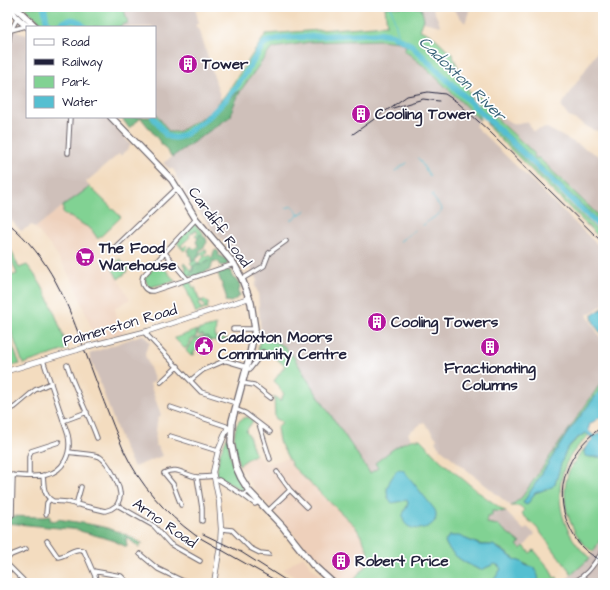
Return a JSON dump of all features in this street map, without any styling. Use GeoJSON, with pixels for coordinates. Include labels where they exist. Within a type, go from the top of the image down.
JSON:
{"type":"FeatureCollection","features":[{"type":"Feature","properties":{"kind":"main road"},"geometry":{"type":"LineString","coordinates":[[9,7],[27,26]]}},
{"type":"Feature","properties":{"kind":"main road"},"geometry":{"type":"LineString","coordinates":[[17,9],[35,26]]}},
{"type":"Feature","properties":{"kind":"main road","name":"Cardiff Road"},"geometry":{"type":"LineString","coordinates":[[112,118],[178,188],[196,219],[234,264],[242,279],[249,298],[255,329],[230,428],[234,460],[241,478],[250,492],[318,570],[333,583]]}},
{"type":"Feature","properties":{"kind":"main road","name":"Cardiff Road"},"geometry":{"type":"LineString","coordinates":[[116,118],[122,129]]}},
{"type":"Feature","properties":{"kind":"street"},"geometry":{"type":"LineString","coordinates":[[7,52],[11,30],[18,18],[17,9]]}},
{"type":"Feature","properties":{"kind":"street"},"geometry":{"type":"LineString","coordinates":[[11,30],[26,26]]}},
{"type":"Feature","properties":{"kind":"street"},"geometry":{"type":"LineString","coordinates":[[68,153],[70,118]]}},
{"type":"Feature","properties":{"kind":"street"},"geometry":{"type":"LineString","coordinates":[[111,251],[178,188]]}},
{"type":"Feature","properties":{"kind":"street"},"geometry":{"type":"LineString","coordinates":[[196,219],[143,276],[142,281],[145,288],[149,291],[153,290],[234,264]]}},
{"type":"Feature","properties":{"kind":"street"},"geometry":{"type":"LineString","coordinates":[[242,279],[263,267],[269,253],[286,241]]}},
{"type":"Feature","properties":{"kind":"street"},"geometry":{"type":"LineString","coordinates":[[165,253],[187,280]]}},
{"type":"Feature","properties":{"kind":"street"},"geometry":{"type":"LineString","coordinates":[[240,301],[244,294],[245,286]]}},
{"type":"Feature","properties":{"kind":"street","name":"Palmerston Road"},"geometry":{"type":"LineString","coordinates":[[7,371],[89,346],[144,332],[249,298]]}},
{"type":"Feature","properties":{"kind":"street"},"geometry":{"type":"LineString","coordinates":[[233,329],[255,329]]}},
{"type":"Feature","properties":{"kind":"street"},"geometry":{"type":"LineString","coordinates":[[144,332],[178,366],[201,392],[236,406],[270,432]]}},
{"type":"Feature","properties":{"kind":"street"},"geometry":{"type":"LineString","coordinates":[[191,380],[203,370],[224,361],[250,369],[264,352]]}},
{"type":"Feature","properties":{"kind":"street"},"geometry":{"type":"LineString","coordinates":[[7,475],[29,476],[51,473],[60,468],[65,462],[69,452],[68,439],[44,360]]}},
{"type":"Feature","properties":{"kind":"street"},"geometry":{"type":"LineString","coordinates":[[67,365],[73,384],[87,412],[97,438]]}},
{"type":"Feature","properties":{"kind":"street"},"geometry":{"type":"LineString","coordinates":[[161,382],[178,366]]}},
{"type":"Feature","properties":{"kind":"street"},"geometry":{"type":"LineString","coordinates":[[242,382],[254,385],[272,398]]}},
{"type":"Feature","properties":{"kind":"street"},"geometry":{"type":"LineString","coordinates":[[7,412],[35,390],[51,383]]}},
{"type":"Feature","properties":{"kind":"street"},"geometry":{"type":"LineString","coordinates":[[170,407],[230,428]]}},
{"type":"Feature","properties":{"kind":"street"},"geometry":{"type":"LineString","coordinates":[[63,421],[87,412]]}},
{"type":"Feature","properties":{"kind":"street"},"geometry":{"type":"LineString","coordinates":[[259,424],[270,459]]}},
{"type":"Feature","properties":{"kind":"street"},"geometry":{"type":"LineString","coordinates":[[214,583],[221,529],[220,510],[214,479],[214,465],[225,431],[230,428]]}},
{"type":"Feature","properties":{"kind":"street"},"geometry":{"type":"LineString","coordinates":[[170,436],[218,451]]}},
{"type":"Feature","properties":{"kind":"street"},"geometry":{"type":"LineString","coordinates":[[29,476],[29,457],[31,451],[59,442]]}},
{"type":"Feature","properties":{"kind":"street"},"geometry":{"type":"LineString","coordinates":[[43,475],[46,496],[53,501],[67,502],[105,511],[117,505],[120,492],[118,485],[109,466],[104,460],[99,457],[69,452]]}},
{"type":"Feature","properties":{"kind":"street"},"geometry":{"type":"LineString","coordinates":[[182,505],[173,484],[164,473],[170,470],[197,477],[219,480],[255,504],[259,502]]}},
{"type":"Feature","properties":{"kind":"street"},"geometry":{"type":"LineString","coordinates":[[277,472],[290,490],[307,507]]}},
{"type":"Feature","properties":{"kind":"street"},"geometry":{"type":"LineString","coordinates":[[12,515],[13,475]]}},
{"type":"Feature","properties":{"kind":"street"},"geometry":{"type":"LineString","coordinates":[[197,477],[202,508],[202,521]]}},
{"type":"Feature","properties":{"kind":"street"},"geometry":{"type":"LineString","coordinates":[[76,505],[81,487]]}},
{"type":"Feature","properties":{"kind":"street"},"geometry":{"type":"LineString","coordinates":[[268,511],[290,490]]}},
{"type":"Feature","properties":{"kind":"street"},"geometry":{"type":"LineString","coordinates":[[243,495],[250,492]]}},
{"type":"Feature","properties":{"kind":"street"},"geometry":{"type":"LineString","coordinates":[[46,514],[47,503],[50,499]]}},
{"type":"Feature","properties":{"kind":"street","name":"Arno Road"},"geometry":{"type":"LineString","coordinates":[[117,505],[154,526],[170,544],[200,562]]}},
{"type":"Feature","properties":{"kind":"street"},"geometry":{"type":"LineString","coordinates":[[221,529],[232,530],[250,548],[260,553],[269,554]]}},
{"type":"Feature","properties":{"kind":"street"},"geometry":{"type":"LineString","coordinates":[[47,541],[58,557],[80,549],[84,551],[98,583]]}},
{"type":"Feature","properties":{"kind":"street"},"geometry":{"type":"LineString","coordinates":[[7,559],[10,555],[26,549]]}},
{"type":"Feature","properties":{"kind":"street"},"geometry":{"type":"LineString","coordinates":[[572,583],[581,579],[587,574],[603,551]]}},
{"type":"Feature","properties":{"kind":"street"},"geometry":{"type":"LineString","coordinates":[[140,554],[158,568],[187,583]]}},
{"type":"Feature","properties":{"kind":"street"},"geometry":{"type":"LineString","coordinates":[[7,564],[23,580]]}},
{"type":"Feature","properties":{"kind":"street"},"geometry":{"type":"LineString","coordinates":[[93,571],[121,576],[128,583]]}},
{"type":"Feature","properties":{"kind":"shaded area"},"geometry":{"type":"Polygon","coordinates":[[[120,7],[195,7],[199,24],[196,24],[196,28],[199,29],[221,99],[211,112],[178,132],[169,132],[156,113],[156,26],[120,26],[128,23],[120,7]]]}},
{"type":"Feature","properties":{"kind":"shaded area"},"geometry":{"type":"Polygon","coordinates":[[[420,7],[443,7],[433,9],[441,26],[423,22],[424,19],[420,7]]]}},
{"type":"Feature","properties":{"kind":"shaded area"},"geometry":{"type":"Polygon","coordinates":[[[451,7],[470,7],[465,23],[451,7]]]}},
{"type":"Feature","properties":{"kind":"shaded area"},"geometry":{"type":"Polygon","coordinates":[[[7,23],[19,33],[26,35],[26,118],[108,118],[131,145],[121,156],[119,154],[86,182],[90,187],[35,228],[32,225],[21,231],[7,216],[7,23]]]}},
{"type":"Feature","properties":{"kind":"shaded area"},"geometry":{"type":"Polygon","coordinates":[[[381,40],[399,42],[406,46],[404,50],[427,69],[480,120],[475,126],[603,250],[603,305],[587,315],[600,337],[603,339],[603,380],[522,498],[511,506],[441,449],[435,442],[437,439],[424,422],[408,433],[411,439],[375,463],[378,468],[370,473],[293,356],[284,346],[261,336],[258,293],[255,286],[257,280],[249,265],[241,261],[212,229],[176,177],[173,169],[170,169],[163,163],[231,116],[233,107],[241,90],[266,55],[274,48],[310,42],[381,40]]]}},
{"type":"Feature","properties":{"kind":"shaded area"},"geometry":{"type":"Polygon","coordinates":[[[603,43],[603,132],[593,130],[567,115],[561,106],[603,43]]]}},
{"type":"Feature","properties":{"kind":"shaded area"},"geometry":{"type":"Polygon","coordinates":[[[496,112],[512,124],[525,122],[529,123],[532,131],[547,128],[603,158],[603,220],[539,158],[535,158],[534,153],[494,115],[496,112]]]}},
{"type":"Feature","properties":{"kind":"shaded area"},"geometry":{"type":"Polygon","coordinates":[[[63,206],[63,213],[91,229],[98,239],[95,241],[130,299],[115,308],[117,319],[127,332],[96,341],[74,283],[53,249],[35,228],[63,206]]]}},
{"type":"Feature","properties":{"kind":"shaded area"},"geometry":{"type":"Polygon","coordinates":[[[144,335],[150,343],[145,355],[155,381],[150,384],[161,415],[158,418],[155,441],[156,446],[158,446],[162,456],[134,467],[124,448],[89,354],[144,335]]]}},
{"type":"Feature","properties":{"kind":"shaded area"},"geometry":{"type":"Polygon","coordinates":[[[255,454],[265,462],[271,463],[288,458],[293,467],[355,526],[372,559],[352,583],[345,583],[337,579],[321,566],[253,487],[239,465],[255,454]]]}},
{"type":"Feature","properties":{"kind":"shaded area"},"geometry":{"type":"Polygon","coordinates":[[[492,511],[506,512],[524,530],[527,527],[535,534],[521,550],[517,545],[519,543],[487,524],[487,516],[492,511]]]}},
{"type":"Feature","properties":{"kind":"shaded area"},"geometry":{"type":"Polygon","coordinates":[[[603,535],[603,583],[562,583],[590,558],[603,535]]]}},
{"type":"Feature","properties":{"kind":"shaded area"},"geometry":{"type":"Polygon","coordinates":[[[303,556],[312,568],[330,583],[305,583],[283,570],[303,556]]]}},
{"type":"Feature","properties":{"kind":"green space"},"geometry":{"type":"Polygon","coordinates":[[[24,7],[123,7],[128,23],[120,26],[45,26],[24,7]]]}},
{"type":"Feature","properties":{"kind":"green space"},"geometry":{"type":"Polygon","coordinates":[[[385,7],[421,8],[424,19],[420,30],[433,36],[452,54],[480,120],[427,69],[404,50],[406,46],[399,42],[381,40],[310,42],[274,48],[268,53],[241,90],[233,95],[202,122],[177,138],[169,137],[154,118],[156,118],[156,113],[169,132],[178,132],[211,112],[226,94],[266,34],[387,25],[385,7]]]}},
{"type":"Feature","properties":{"kind":"green space"},"geometry":{"type":"Polygon","coordinates":[[[241,90],[233,107],[231,116],[172,157],[141,118],[155,118],[168,134],[178,135],[186,132],[207,118],[241,90]]]}},
{"type":"Feature","properties":{"kind":"green space"},"geometry":{"type":"Polygon","coordinates":[[[475,93],[496,112],[494,116],[534,153],[535,158],[539,158],[603,220],[603,225],[480,108],[475,93]]]}},
{"type":"Feature","properties":{"kind":"green space"},"geometry":{"type":"Polygon","coordinates":[[[122,118],[141,118],[129,128],[122,118]]]}},
{"type":"Feature","properties":{"kind":"green space"},"geometry":{"type":"Polygon","coordinates":[[[486,122],[603,236],[603,241],[491,130],[486,122]]]}},
{"type":"Feature","properties":{"kind":"green space"},"geometry":{"type":"Polygon","coordinates":[[[90,187],[121,217],[98,239],[91,229],[63,213],[63,206],[90,187]]]}},
{"type":"Feature","properties":{"kind":"green space"},"geometry":{"type":"Polygon","coordinates":[[[194,223],[204,234],[198,239],[195,235],[198,233],[196,230],[189,235],[190,237],[181,245],[183,248],[186,245],[188,247],[184,251],[177,243],[194,223]]]}},
{"type":"Feature","properties":{"kind":"green space"},"geometry":{"type":"Polygon","coordinates":[[[200,234],[206,238],[207,242],[193,262],[191,260],[191,256],[188,255],[188,250],[191,246],[194,249],[199,247],[196,242],[200,234]]]}},
{"type":"Feature","properties":{"kind":"green space"},"geometry":{"type":"Polygon","coordinates":[[[7,241],[19,268],[27,265],[41,285],[51,305],[68,349],[23,364],[10,328],[7,325],[7,277],[17,274],[7,248],[7,241]]]}},
{"type":"Feature","properties":{"kind":"green space"},"geometry":{"type":"Polygon","coordinates":[[[205,249],[207,252],[204,254],[207,257],[209,255],[212,258],[200,265],[196,264],[188,277],[185,273],[186,269],[183,264],[184,263],[190,270],[193,267],[190,264],[197,256],[205,249]],[[202,254],[199,257],[197,256],[198,258],[195,260],[198,263],[204,257],[202,254]]]}},
{"type":"Feature","properties":{"kind":"green space"},"geometry":{"type":"Polygon","coordinates":[[[217,250],[219,252],[218,255],[228,260],[227,265],[221,266],[219,262],[213,261],[211,269],[193,277],[189,276],[193,271],[193,266],[196,264],[200,265],[212,258],[214,251],[217,250]]]}},
{"type":"Feature","properties":{"kind":"green space"},"geometry":{"type":"Polygon","coordinates":[[[120,259],[128,268],[126,273],[118,279],[111,266],[120,259]]]}},
{"type":"Feature","properties":{"kind":"green space"},"geometry":{"type":"Polygon","coordinates":[[[159,262],[175,281],[150,287],[145,278],[159,262]]]}},
{"type":"Feature","properties":{"kind":"green space"},"geometry":{"type":"Polygon","coordinates":[[[223,269],[230,272],[231,270],[232,277],[239,282],[240,287],[238,294],[240,294],[240,296],[231,302],[225,301],[226,296],[217,271],[223,269]]]}},
{"type":"Feature","properties":{"kind":"green space"},"geometry":{"type":"Polygon","coordinates":[[[190,281],[193,288],[195,287],[199,300],[202,301],[204,299],[209,304],[207,305],[208,308],[196,313],[184,283],[190,281]],[[202,301],[199,303],[201,309],[205,307],[202,301]]]}},
{"type":"Feature","properties":{"kind":"green space"},"geometry":{"type":"Polygon","coordinates":[[[216,325],[215,338],[231,339],[216,342],[215,340],[212,341],[208,337],[203,336],[202,334],[201,336],[198,335],[198,330],[216,325]]]}},
{"type":"Feature","properties":{"kind":"green space"},"geometry":{"type":"Polygon","coordinates":[[[197,330],[196,337],[190,340],[190,343],[185,349],[175,339],[175,338],[197,330]]]}},
{"type":"Feature","properties":{"kind":"green space"},"geometry":{"type":"Polygon","coordinates":[[[7,332],[20,364],[7,367],[7,332]]]}},
{"type":"Feature","properties":{"kind":"green space"},"geometry":{"type":"Polygon","coordinates":[[[261,336],[284,346],[293,356],[370,473],[378,468],[375,463],[396,447],[407,441],[420,439],[441,461],[481,494],[506,512],[492,511],[492,516],[487,517],[487,523],[498,525],[520,543],[517,545],[521,549],[524,546],[530,553],[534,550],[550,569],[554,578],[557,577],[559,583],[537,583],[538,581],[535,568],[515,559],[497,547],[481,545],[461,537],[449,536],[445,542],[451,552],[465,563],[481,570],[494,564],[498,565],[501,569],[492,583],[352,583],[371,559],[363,539],[355,526],[293,467],[279,441],[277,428],[282,422],[275,418],[274,396],[280,401],[284,394],[274,381],[285,366],[269,352],[258,350],[261,336]],[[397,470],[387,488],[388,498],[407,500],[408,503],[405,511],[408,526],[412,528],[423,528],[436,520],[397,470]]]}},
{"type":"Feature","properties":{"kind":"green space"},"geometry":{"type":"Polygon","coordinates":[[[207,337],[211,341],[208,342],[210,350],[208,351],[207,340],[201,340],[199,343],[199,349],[206,351],[200,353],[200,350],[197,349],[193,353],[195,354],[191,356],[186,351],[195,339],[207,337]]]}},
{"type":"Feature","properties":{"kind":"green space"},"geometry":{"type":"Polygon","coordinates":[[[603,380],[603,386],[567,434],[523,503],[527,504],[535,493],[554,485],[558,475],[559,466],[566,451],[581,436],[586,433],[589,435],[568,460],[562,477],[560,490],[560,502],[567,527],[573,539],[590,558],[572,574],[537,528],[522,514],[524,510],[520,506],[511,506],[522,497],[603,380]]]}},
{"type":"Feature","properties":{"kind":"green space"},"geometry":{"type":"Polygon","coordinates":[[[248,417],[253,421],[246,431],[255,454],[239,465],[234,437],[235,430],[242,419],[248,417]]]}},
{"type":"Feature","properties":{"kind":"green space"},"geometry":{"type":"Polygon","coordinates":[[[227,437],[233,466],[245,491],[243,492],[216,474],[220,453],[227,437]]]}},
{"type":"Feature","properties":{"kind":"green space"},"geometry":{"type":"Polygon","coordinates":[[[585,448],[584,451],[590,457],[603,457],[603,535],[593,552],[578,537],[572,527],[568,516],[565,493],[569,471],[585,448]]]}},
{"type":"Feature","properties":{"kind":"green space"},"geometry":{"type":"Polygon","coordinates":[[[7,516],[50,516],[50,520],[57,521],[58,519],[91,524],[123,533],[142,544],[139,547],[126,537],[127,547],[112,540],[80,530],[7,523],[7,516]]]}},
{"type":"Feature","properties":{"kind":"water"},"geometry":{"type":"Polygon","coordinates":[[[603,308],[603,335],[594,324],[592,315],[603,308]]]}},
{"type":"Feature","properties":{"kind":"water"},"geometry":{"type":"Polygon","coordinates":[[[603,386],[603,415],[590,424],[588,430],[594,436],[603,432],[603,457],[585,456],[584,451],[593,439],[586,433],[572,443],[564,454],[555,484],[552,487],[535,493],[527,505],[523,503],[567,434],[603,386]]]}},
{"type":"Feature","properties":{"kind":"water"},"geometry":{"type":"Polygon","coordinates":[[[399,469],[404,471],[435,510],[436,517],[434,522],[429,526],[416,529],[405,524],[403,514],[408,503],[407,500],[392,503],[388,497],[388,486],[391,479],[399,469]]]}},
{"type":"Feature","properties":{"kind":"water"},"geometry":{"type":"Polygon","coordinates":[[[449,536],[459,536],[480,545],[493,545],[525,565],[535,568],[538,577],[537,583],[492,583],[501,569],[498,565],[494,564],[481,570],[465,563],[451,552],[445,542],[449,536]]]}},
{"type":"Feature","properties":{"kind":"waterway","name":"Cadoxton River"},"geometry":{"type":"LineString","coordinates":[[44,7],[47,23],[50,26]]}},
{"type":"Feature","properties":{"kind":"waterway"},"geometry":{"type":"LineString","coordinates":[[391,7],[399,37]]}},
{"type":"Feature","properties":{"kind":"waterway","name":"Cadoxton River"},"geometry":{"type":"LineString","coordinates":[[58,26],[70,20],[77,21],[83,26]]}},
{"type":"Feature","properties":{"kind":"waterway","name":"Cadoxton River"},"geometry":{"type":"LineString","coordinates":[[154,118],[166,135],[170,137],[174,138],[187,133],[205,120],[225,101],[241,81],[262,46],[266,42],[283,38],[380,33],[392,35],[411,45],[603,230]]}},
{"type":"Feature","properties":{"kind":"waterway"},"geometry":{"type":"LineString","coordinates":[[418,158],[430,176]]}},
{"type":"Feature","properties":{"kind":"waterway"},"geometry":{"type":"LineString","coordinates":[[395,171],[407,163]]}},
{"type":"Feature","properties":{"kind":"waterway"},"geometry":{"type":"LineString","coordinates":[[433,194],[432,196],[442,209],[441,212]]}},
{"type":"Feature","properties":{"kind":"waterway"},"geometry":{"type":"LineString","coordinates":[[286,208],[292,206],[299,215]]}},
{"type":"Feature","properties":{"kind":"waterway"},"geometry":{"type":"LineString","coordinates":[[291,220],[306,210]]}},
{"type":"Feature","properties":{"kind":"waterway"},"geometry":{"type":"LineString","coordinates":[[427,222],[439,214]]}},
{"type":"Feature","properties":{"kind":"waterway"},"geometry":{"type":"LineString","coordinates":[[399,242],[415,230]]}},
{"type":"Feature","properties":{"kind":"railway"},"geometry":{"type":"LineString","coordinates":[[353,134],[407,96],[428,92],[445,94],[457,102],[489,131],[603,243]]}},
{"type":"Feature","properties":{"kind":"railway"},"geometry":{"type":"LineString","coordinates":[[393,108],[423,99],[439,101]]}},
{"type":"Feature","properties":{"kind":"railway"},"geometry":{"type":"LineString","coordinates":[[7,222],[35,250],[56,282],[72,316],[124,451],[130,463],[154,498],[195,535],[280,583]]}},
{"type":"Feature","properties":{"kind":"railway"},"geometry":{"type":"LineString","coordinates":[[603,426],[582,444],[568,466],[562,492],[566,519],[574,536],[583,548],[603,562]]}},
{"type":"Feature","properties":{"kind":"railway"},"geometry":{"type":"LineString","coordinates":[[203,534],[241,552],[290,583]]}},
{"type":"Feature","properties":{"kind":"place","name":"Tower"},"geometry":{"type":"Point","coordinates":[188,64]}},
{"type":"Feature","properties":{"kind":"place","name":"Cooling Tower"},"geometry":{"type":"Point","coordinates":[361,114]}},
{"type":"Feature","properties":{"kind":"place","name":"The Food Warehouse"},"geometry":{"type":"Point","coordinates":[85,257]}},
{"type":"Feature","properties":{"kind":"place","name":"Cooling Towers"},"geometry":{"type":"Point","coordinates":[377,322]}},
{"type":"Feature","properties":{"kind":"place","name":"Cadoxton Moors Community Centre"},"geometry":{"type":"Point","coordinates":[204,346]}},
{"type":"Feature","properties":{"kind":"place","name":"Fractionating Columns"},"geometry":{"type":"Point","coordinates":[490,347]}},
{"type":"Feature","properties":{"kind":"place","name":"Robert Price"},"geometry":{"type":"Point","coordinates":[341,561]}}]}
